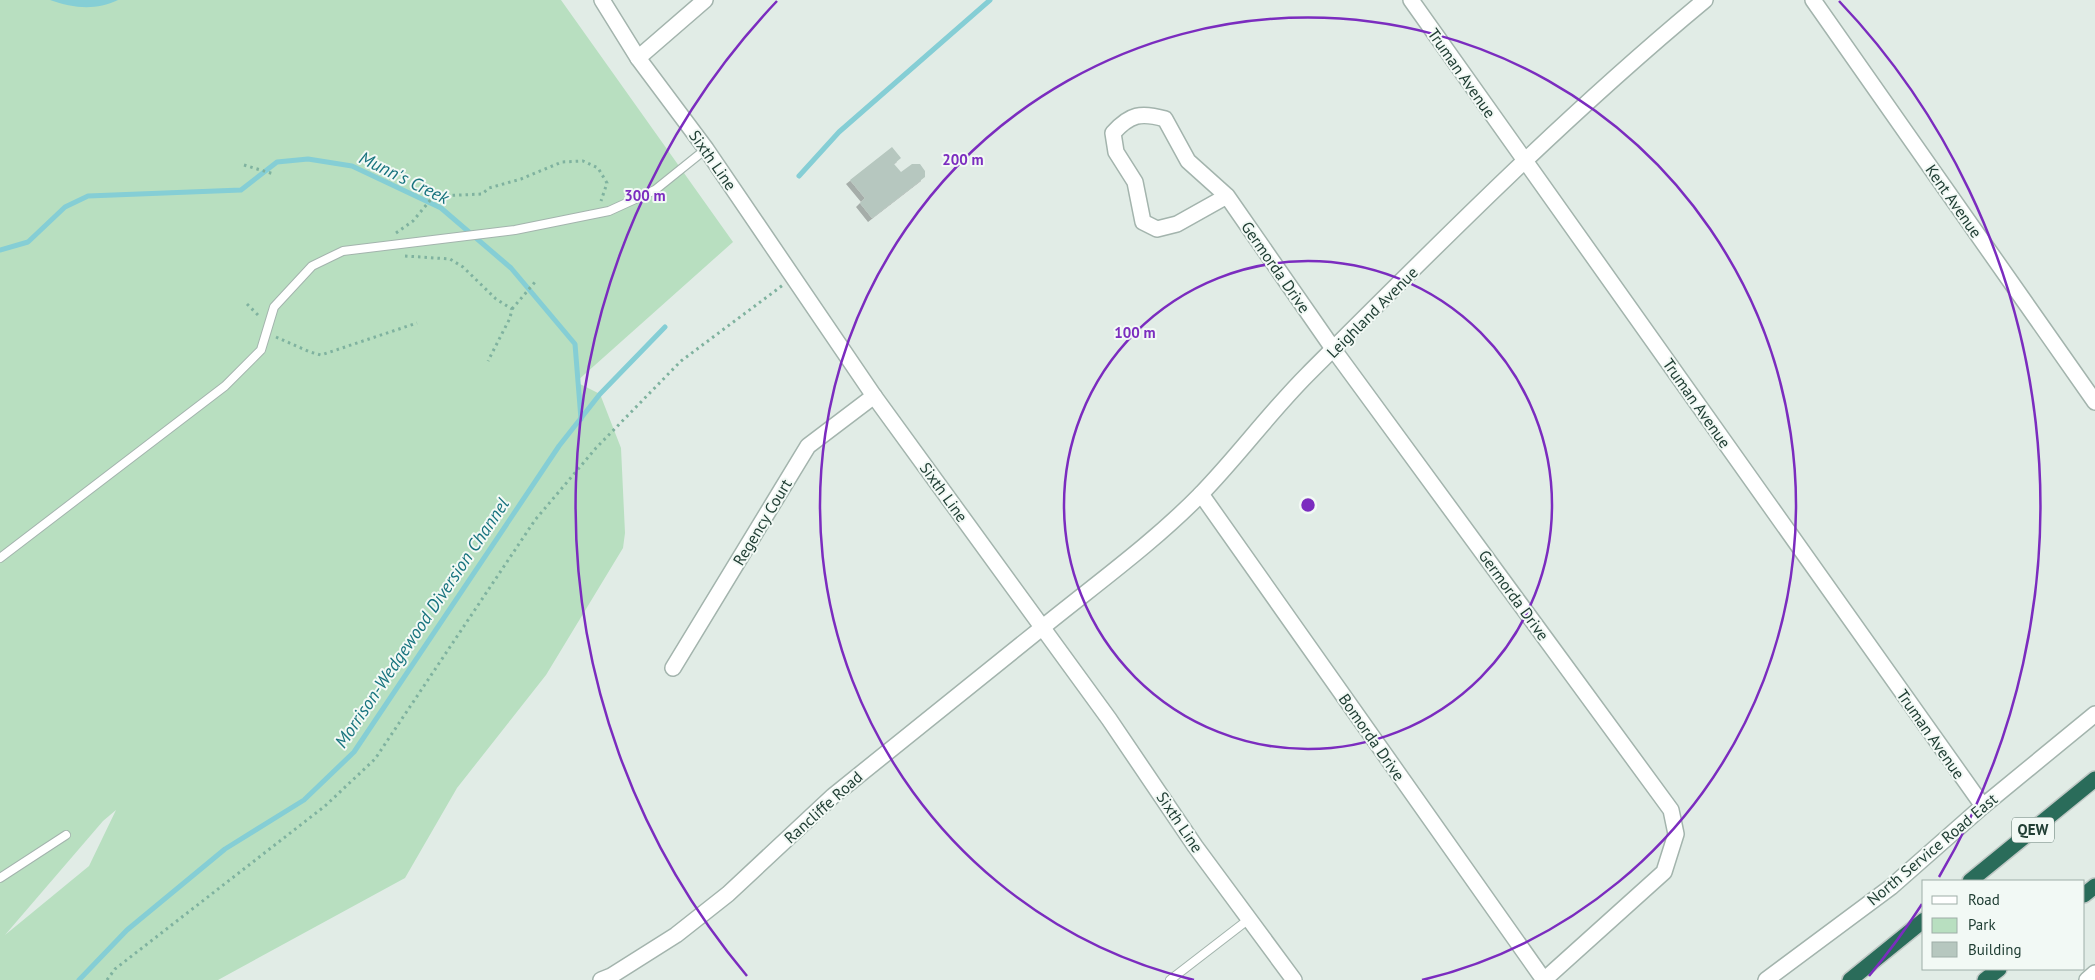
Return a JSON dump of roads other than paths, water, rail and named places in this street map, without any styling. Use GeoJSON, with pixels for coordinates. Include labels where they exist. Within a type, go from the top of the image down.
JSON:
{"type":"FeatureCollection","features":[{"type":"Feature","properties":{"kind":"highway","name":"QEW"},"geometry":{"type":"LineString","coordinates":[[1971,880],[2095,779]]}},
{"type":"Feature","properties":{"kind":"highway"},"geometry":{"type":"LineString","coordinates":[[2085,894],[2095,886]]}},
{"type":"Feature","properties":{"kind":"highway"},"geometry":{"type":"LineString","coordinates":[[1850,980],[1922,922]]}},
{"type":"Feature","properties":{"kind":"highway"},"geometry":{"type":"LineString","coordinates":[[1986,980],[1997,970]]}},
{"type":"Feature","properties":{"kind":"street","name":"Sixth Line"},"geometry":{"type":"LineString","coordinates":[[602,0],[638,58],[706,149],[874,396],[1042,627],[1294,980]]}},
{"type":"Feature","properties":{"kind":"street"},"geometry":{"type":"LineString","coordinates":[[638,58],[705,0]]}},
{"type":"Feature","properties":{"kind":"street","name":"Truman Avenue"},"geometry":{"type":"LineString","coordinates":[[1411,0],[1983,806]]}},
{"type":"Feature","properties":{"kind":"street","name":"Leighland Avenue"},"geometry":{"type":"LineString","coordinates":[[1042,627],[1161,531],[1201,494],[1308,375],[1524,161],[1662,36],[1705,0]]}},
{"type":"Feature","properties":{"kind":"street","name":"Kent Avenue"},"geometry":{"type":"LineString","coordinates":[[1814,0],[2095,402]]}},
{"type":"Feature","properties":{"kind":"street","name":"Germorda Drive"},"geometry":{"type":"LineString","coordinates":[[1227,196],[1177,224],[1157,229],[1143,222],[1135,182],[1116,152],[1113,133],[1124,120],[1147,113],[1165,119],[1188,161],[1227,196],[1334,350],[1671,810],[1676,834],[1664,872],[1544,980]]}},
{"type":"Feature","properties":{"kind":"street","name":"Regency Court"},"geometry":{"type":"LineString","coordinates":[[673,668],[808,446],[874,396]]}},
{"type":"Feature","properties":{"kind":"street","name":"Bomorda Drive"},"geometry":{"type":"LineString","coordinates":[[1201,494],[1544,980]]}},
{"type":"Feature","properties":{"kind":"street","name":"Rancliffe Road"},"geometry":{"type":"LineString","coordinates":[[601,980],[611,976],[676,935],[728,894],[833,796],[1042,627]]}},
{"type":"Feature","properties":{"kind":"street","name":"North Service Road East"},"geometry":{"type":"LineString","coordinates":[[1766,980],[1891,887],[1983,806],[2095,714]]}},
{"type":"Feature","properties":{"kind":"street"},"geometry":{"type":"LineString","coordinates":[[2087,980],[2095,973]]}},
{"type":"Feature","properties":{"kind":"lane"},"geometry":{"type":"LineString","coordinates":[[0,558],[225,386],[261,350],[274,307],[312,266],[343,251],[485,233],[609,211],[656,190],[706,149]]}},
{"type":"Feature","properties":{"kind":"lane"},"geometry":{"type":"LineString","coordinates":[[0,878],[66,835]]}},
{"type":"Feature","properties":{"kind":"lane"},"geometry":{"type":"LineString","coordinates":[[1170,980],[1249,919]]}},
{"type":"Feature","properties":{"kind":"water"},"geometry":{"type":"Polygon","coordinates":[[[50,0],[118,0],[101,6],[84,7],[50,0]]]}},
{"type":"Feature","properties":{"kind":"waterway","name":"Morrison-Wedgewood Diversion Channel"},"geometry":{"type":"LineString","coordinates":[[799,176],[839,132],[990,0]]}},
{"type":"Feature","properties":{"kind":"waterway","name":"Munn's Creek"},"geometry":{"type":"LineString","coordinates":[[0,250],[28,242],[65,207],[88,196],[241,190],[277,162],[308,159],[352,166],[441,208],[511,268],[575,344],[581,419]]}},
{"type":"Feature","properties":{"kind":"waterway","name":"Morrison-Wedgewood Diversion Channel"},"geometry":{"type":"LineString","coordinates":[[79,980],[127,930],[225,849],[304,800],[354,752],[559,446],[600,394],[665,327]]}}]}
